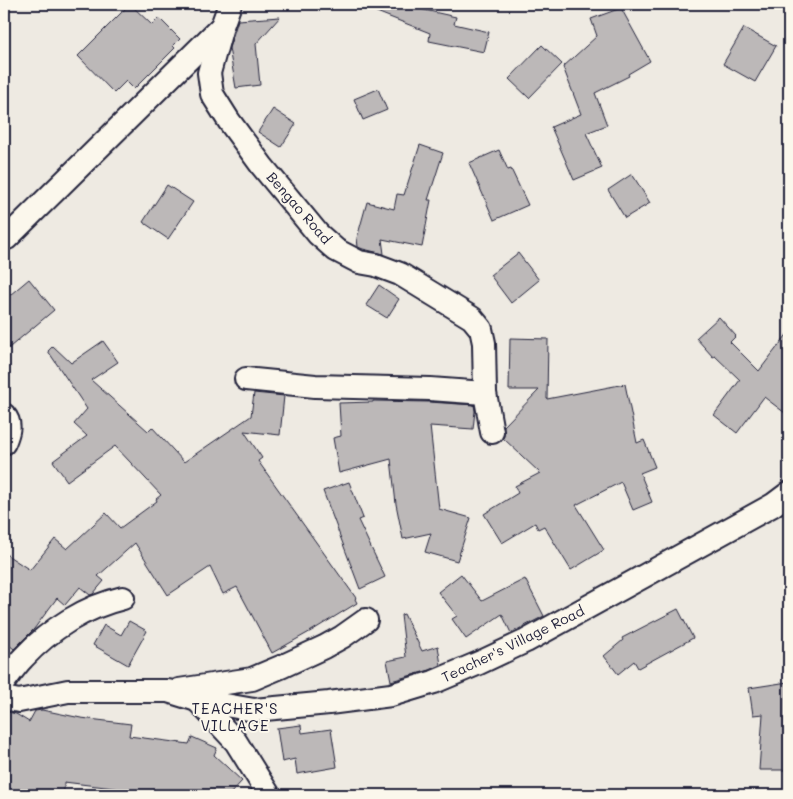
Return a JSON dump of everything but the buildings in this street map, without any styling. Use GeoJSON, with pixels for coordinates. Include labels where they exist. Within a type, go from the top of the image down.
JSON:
{"type":"FeatureCollection","features":[{"type":"Feature","properties":{"kind":"street","name":"Bengao Road"},"geometry":{"type":"LineString","coordinates":[[230,4],[209,73],[212,94],[262,166],[318,234],[336,250],[359,262],[376,265],[400,274],[472,318],[481,329],[484,343],[485,393],[492,432]]}},
{"type":"Feature","properties":{"kind":"street"},"geometry":{"type":"LineString","coordinates":[[7,238],[222,26]]}},
{"type":"Feature","properties":{"kind":"street"},"geometry":{"type":"LineString","coordinates":[[246,379],[315,386],[430,389],[485,393]]}},
{"type":"Feature","properties":{"kind":"street"},"geometry":{"type":"LineString","coordinates":[[4,415],[10,425],[4,443]]}},
{"type":"Feature","properties":{"kind":"street","name":"Teacher's Village Road"},"geometry":{"type":"LineString","coordinates":[[4,698],[19,701],[68,691],[168,691],[197,700],[254,710],[391,695],[434,682],[526,641],[765,509],[789,493]]}},
{"type":"Feature","properties":{"kind":"street"},"geometry":{"type":"LineString","coordinates":[[4,682],[23,658],[49,634],[85,611],[123,598]]}},
{"type":"Feature","properties":{"kind":"street"},"geometry":{"type":"LineString","coordinates":[[168,691],[252,679],[324,647],[366,620]]}},
{"type":"Feature","properties":{"kind":"street"},"geometry":{"type":"LineString","coordinates":[[197,700],[236,742],[269,795]]}},
{"type":"Feature","properties":{"kind":"district","name":"TEACHER'S VILLAGE"},"geometry":{"type":"Point","coordinates":[235,718]}}]}
